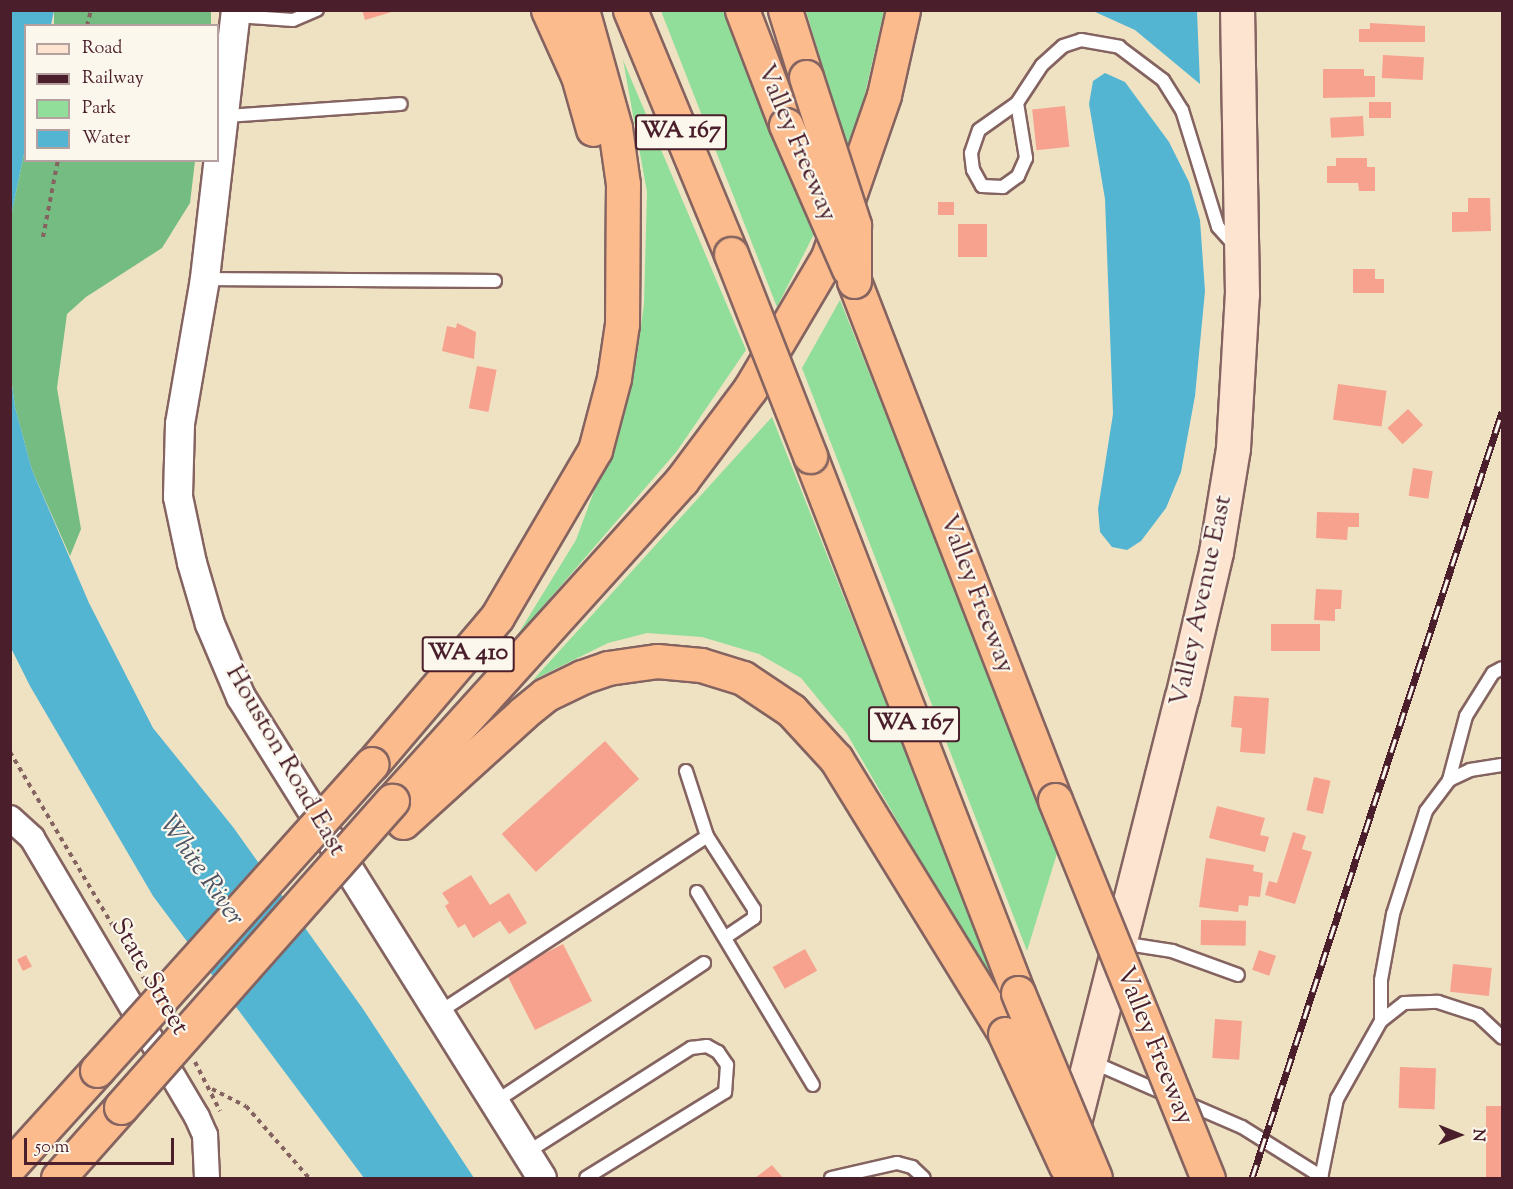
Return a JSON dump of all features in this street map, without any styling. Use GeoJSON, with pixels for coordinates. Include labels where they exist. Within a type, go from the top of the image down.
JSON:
{"type":"FeatureCollection","features":[{"type":"Feature","properties":{"kind":"highway"},"geometry":{"type":"LineString","coordinates":[[548,10],[578,76],[592,119],[603,184],[606,247],[603,321],[595,372],[579,446],[561,486],[548,533]]}},
{"type":"Feature","properties":{"kind":"highway"},"geometry":{"type":"LineString","coordinates":[[548,533],[595,450],[614,378],[622,324],[623,184],[615,128],[582,10]]}},
{"type":"Feature","properties":{"kind":"highway","name":"WA 167"},"geometry":{"type":"LineString","coordinates":[[630,10],[731,254],[1018,993],[1095,1179]]}},
{"type":"Feature","properties":{"kind":"highway","name":"Valley Freeway"},"geometry":{"type":"LineString","coordinates":[[742,10],[786,125],[854,281],[1055,800],[1208,1179]]}},
{"type":"Feature","properties":{"kind":"highway"},"geometry":{"type":"LineString","coordinates":[[785,10],[854,225],[854,281]]}},
{"type":"Feature","properties":{"kind":"highway"},"geometry":{"type":"LineString","coordinates":[[59,1178],[248,967],[330,895],[398,812],[682,480],[755,380],[832,247],[884,95],[903,10]]}},
{"type":"Feature","properties":{"kind":"highway","name":"WA 410"},"geometry":{"type":"LineString","coordinates":[[10,1166],[372,764],[497,617],[548,533]]}},
{"type":"Feature","properties":{"kind":"highway"},"geometry":{"type":"LineString","coordinates":[[398,812],[545,695],[582,677],[608,668],[657,661],[701,665],[743,678],[791,710],[836,759],[1005,1034],[1072,1179]]}},
{"type":"Feature","properties":{"kind":"highway"},"geometry":{"type":"LineString","coordinates":[[10,1157],[62,1108]]}},
{"type":"Feature","properties":{"kind":"main road","name":"Valley Avenue East"},"geometry":{"type":"LineString","coordinates":[[1059,1179],[1216,552],[1239,377],[1241,253],[1237,10]]}},
{"type":"Feature","properties":{"kind":"street","name":"Houston Road East"},"geometry":{"type":"LineString","coordinates":[[236,13],[205,279],[180,424],[178,497],[210,624],[241,697],[542,1179]]}},
{"type":"Feature","properties":{"kind":"street","name":"State Street"},"geometry":{"type":"LineString","coordinates":[[10,818],[38,848],[197,1116],[205,1135],[207,1179]]}},
{"type":"Feature","properties":{"kind":"lane"},"geometry":{"type":"LineString","coordinates":[[236,13],[293,20],[317,10]]}},
{"type":"Feature","properties":{"kind":"lane"},"geometry":{"type":"LineString","coordinates":[[1017,103],[1026,158],[1018,176],[1003,187],[982,186],[973,170],[971,153],[979,130],[1017,103],[1042,64],[1063,46],[1081,40],[1119,47],[1163,80],[1182,110],[1218,227],[1241,253]]}},
{"type":"Feature","properties":{"kind":"lane"},"geometry":{"type":"LineString","coordinates":[[225,116],[401,104]]}},
{"type":"Feature","properties":{"kind":"lane"},"geometry":{"type":"LineString","coordinates":[[205,279],[495,281]]}},
{"type":"Feature","properties":{"kind":"lane"},"geometry":{"type":"LineString","coordinates":[[1381,1021],[1381,980],[1393,914],[1426,811],[1449,780],[1466,716],[1493,673],[1503,668]]}},
{"type":"Feature","properties":{"kind":"lane"},"geometry":{"type":"LineString","coordinates":[[1449,780],[1470,770],[1503,765]]}},
{"type":"Feature","properties":{"kind":"lane"},"geometry":{"type":"LineString","coordinates":[[686,771],[707,837],[754,909],[754,918],[726,937]]}},
{"type":"Feature","properties":{"kind":"lane"},"geometry":{"type":"LineString","coordinates":[[438,1013],[707,837]]}},
{"type":"Feature","properties":{"kind":"lane"},"geometry":{"type":"LineString","coordinates":[[697,892],[813,1085]]}},
{"type":"Feature","properties":{"kind":"lane"},"geometry":{"type":"LineString","coordinates":[[1119,942],[1172,951],[1238,975]]}},
{"type":"Feature","properties":{"kind":"lane"},"geometry":{"type":"LineString","coordinates":[[494,1102],[704,963]]}},
{"type":"Feature","properties":{"kind":"lane"},"geometry":{"type":"LineString","coordinates":[[1089,1061],[1242,1127],[1322,1178],[1337,1099],[1381,1021],[1404,1003],[1438,1002],[1478,1015],[1503,1037]]}},
{"type":"Feature","properties":{"kind":"lane"},"geometry":{"type":"LineString","coordinates":[[526,1153],[691,1048],[707,1046],[718,1052],[727,1065],[725,1092],[586,1179]]}},
{"type":"Feature","properties":{"kind":"lane"},"geometry":{"type":"LineString","coordinates":[[831,1179],[897,1163],[912,1167],[924,1179]]}},
{"type":"Feature","properties":{"kind":"path"},"geometry":{"type":"LineString","coordinates":[[43,237],[58,162]]}},
{"type":"Feature","properties":{"kind":"path"},"geometry":{"type":"LineString","coordinates":[[212,1088],[246,1106],[309,1179]]}},
{"type":"Feature","properties":{"kind":"green space"},"geometry":{"type":"Polygon","coordinates":[[[54,11],[211,11],[211,24],[54,24],[54,11]]]}},
{"type":"Feature","properties":{"kind":"green space"},"geometry":{"type":"Polygon","coordinates":[[[661,11],[725,11],[814,234],[777,307],[661,11]]]}},
{"type":"Feature","properties":{"kind":"green space"},"geometry":{"type":"Polygon","coordinates":[[[806,11],[884,11],[864,98],[847,148],[806,11]]]}},
{"type":"Feature","properties":{"kind":"green space"},"geometry":{"type":"Polygon","coordinates":[[[623,60],[746,350],[677,451],[515,639],[576,540],[625,407],[637,356],[644,304],[647,192],[623,60]]]}},
{"type":"Feature","properties":{"kind":"green space"},"geometry":{"type":"Polygon","coordinates":[[[24,154],[24,162],[195,162],[190,203],[162,248],[86,297],[67,314],[57,388],[81,529],[70,556],[32,470],[15,407],[10,370],[11,216],[24,154]]]}},
{"type":"Feature","properties":{"kind":"green space"},"geometry":{"type":"Polygon","coordinates":[[[840,300],[1059,847],[1027,951],[802,368],[840,300]]]}},
{"type":"Feature","properties":{"kind":"green space"},"geometry":{"type":"Polygon","coordinates":[[[772,417],[1000,989],[948,908],[847,734],[801,678],[759,654],[702,637],[647,633],[608,643],[533,680],[772,417]]]}},
{"type":"Feature","properties":{"kind":"water"},"geometry":{"type":"Polygon","coordinates":[[[11,10],[54,11],[51,24],[24,24],[24,154],[11,216],[11,10]]]}},
{"type":"Feature","properties":{"kind":"water"},"geometry":{"type":"Polygon","coordinates":[[[1093,11],[1197,11],[1200,84],[1135,30],[1093,11]]]}},
{"type":"Feature","properties":{"kind":"water"},"geometry":{"type":"Polygon","coordinates":[[[1105,73],[1125,82],[1169,142],[1189,182],[1200,220],[1205,291],[1195,396],[1181,472],[1166,508],[1141,541],[1127,550],[1112,547],[1100,532],[1098,509],[1113,414],[1105,199],[1089,104],[1093,81],[1105,73]]]}},
{"type":"Feature","properties":{"kind":"water","name":"White River"},"geometry":{"type":"Polygon","coordinates":[[[10,370],[15,407],[32,470],[89,603],[153,728],[233,827],[363,1009],[474,1178],[364,1178],[153,896],[30,686],[11,648],[10,370]]]}},
{"type":"Feature","properties":{"kind":"building"},"geometry":{"type":"Polygon","coordinates":[[[362,10],[395,10],[395,11],[365,20],[362,10]]]}},
{"type":"Feature","properties":{"kind":"building"},"geometry":{"type":"Polygon","coordinates":[[[1370,23],[1425,26],[1425,42],[1359,42],[1359,29],[1370,29],[1370,23]]]}},
{"type":"Feature","properties":{"kind":"building"},"geometry":{"type":"Polygon","coordinates":[[[1383,55],[1424,57],[1423,80],[1382,78],[1383,55]]]}},
{"type":"Feature","properties":{"kind":"building"},"geometry":{"type":"Polygon","coordinates":[[[1323,69],[1364,69],[1364,76],[1375,76],[1375,97],[1323,98],[1323,69]]]}},
{"type":"Feature","properties":{"kind":"building"},"geometry":{"type":"Polygon","coordinates":[[[1369,102],[1391,102],[1391,118],[1369,118],[1369,102]]]}},
{"type":"Feature","properties":{"kind":"building"},"geometry":{"type":"Polygon","coordinates":[[[1065,106],[1069,147],[1036,150],[1032,109],[1065,106]]]}},
{"type":"Feature","properties":{"kind":"building"},"geometry":{"type":"Polygon","coordinates":[[[1363,116],[1364,136],[1331,138],[1330,118],[1363,116]]]}},
{"type":"Feature","properties":{"kind":"building"},"geometry":{"type":"Polygon","coordinates":[[[1336,158],[1367,158],[1367,167],[1375,167],[1375,191],[1359,191],[1358,183],[1327,183],[1327,166],[1336,166],[1336,158]]]}},
{"type":"Feature","properties":{"kind":"building"},"geometry":{"type":"Polygon","coordinates":[[[1468,198],[1490,198],[1491,231],[1452,232],[1452,212],[1468,212],[1468,198]]]}},
{"type":"Feature","properties":{"kind":"building"},"geometry":{"type":"Polygon","coordinates":[[[938,202],[954,202],[954,215],[938,215],[938,202]]]}},
{"type":"Feature","properties":{"kind":"building"},"geometry":{"type":"Polygon","coordinates":[[[958,224],[987,224],[987,257],[958,257],[958,224]]]}},
{"type":"Feature","properties":{"kind":"building"},"geometry":{"type":"Polygon","coordinates":[[[1353,269],[1375,269],[1375,279],[1384,279],[1384,293],[1353,293],[1353,269]]]}},
{"type":"Feature","properties":{"kind":"building"},"geometry":{"type":"Polygon","coordinates":[[[457,323],[476,332],[474,359],[442,351],[447,326],[456,328],[457,323]]]}},
{"type":"Feature","properties":{"kind":"building"},"geometry":{"type":"Polygon","coordinates":[[[477,366],[497,370],[488,412],[469,408],[477,366]]]}},
{"type":"Feature","properties":{"kind":"building"},"geometry":{"type":"Polygon","coordinates":[[[1338,384],[1387,391],[1382,426],[1333,420],[1338,384]]]}},
{"type":"Feature","properties":{"kind":"building"},"geometry":{"type":"Polygon","coordinates":[[[1408,409],[1423,425],[1403,444],[1388,428],[1408,409]]]}},
{"type":"Feature","properties":{"kind":"building"},"geometry":{"type":"Polygon","coordinates":[[[1413,468],[1433,471],[1428,499],[1409,496],[1413,468]]]}},
{"type":"Feature","properties":{"kind":"building"},"geometry":{"type":"Polygon","coordinates":[[[1317,512],[1359,513],[1359,527],[1348,527],[1347,540],[1316,538],[1317,512]]]}},
{"type":"Feature","properties":{"kind":"building"},"geometry":{"type":"Polygon","coordinates":[[[1316,589],[1342,590],[1341,609],[1335,609],[1335,621],[1314,620],[1316,589]]]}},
{"type":"Feature","properties":{"kind":"building"},"geometry":{"type":"Polygon","coordinates":[[[1271,624],[1320,624],[1320,651],[1271,651],[1271,624]]]}},
{"type":"Feature","properties":{"kind":"building"},"geometry":{"type":"Polygon","coordinates":[[[1234,696],[1269,698],[1265,754],[1240,752],[1242,728],[1231,727],[1234,696]]]}},
{"type":"Feature","properties":{"kind":"building"},"geometry":{"type":"Polygon","coordinates":[[[605,741],[639,779],[536,872],[502,834],[605,741]]]}},
{"type":"Feature","properties":{"kind":"building"},"geometry":{"type":"Polygon","coordinates":[[[1314,777],[1331,781],[1323,814],[1306,810],[1314,777]]]}},
{"type":"Feature","properties":{"kind":"building"},"geometry":{"type":"Polygon","coordinates":[[[1217,806],[1265,818],[1260,835],[1269,837],[1265,852],[1209,838],[1217,806]]]}},
{"type":"Feature","properties":{"kind":"building"},"geometry":{"type":"Polygon","coordinates":[[[1293,832],[1306,836],[1302,849],[1312,852],[1295,904],[1265,895],[1269,881],[1277,883],[1293,832]]]}},
{"type":"Feature","properties":{"kind":"building"},"geometry":{"type":"Polygon","coordinates":[[[1206,858],[1254,865],[1253,871],[1263,873],[1260,897],[1249,896],[1248,906],[1239,905],[1238,912],[1199,907],[1206,858]]]}},
{"type":"Feature","properties":{"kind":"building"},"geometry":{"type":"Polygon","coordinates":[[[471,875],[490,905],[509,893],[527,923],[509,934],[500,921],[473,938],[465,924],[458,928],[445,906],[449,903],[442,893],[471,875]]]}},
{"type":"Feature","properties":{"kind":"building"},"geometry":{"type":"Polygon","coordinates":[[[1201,920],[1246,921],[1246,946],[1201,945],[1201,920]]]}},
{"type":"Feature","properties":{"kind":"building"},"geometry":{"type":"Polygon","coordinates":[[[563,944],[592,1001],[535,1030],[506,973],[563,944]]]}},
{"type":"Feature","properties":{"kind":"building"},"geometry":{"type":"Polygon","coordinates":[[[805,949],[817,971],[785,989],[773,967],[805,949]]]}},
{"type":"Feature","properties":{"kind":"building"},"geometry":{"type":"Polygon","coordinates":[[[1259,950],[1276,956],[1269,976],[1252,970],[1259,950]]]}},
{"type":"Feature","properties":{"kind":"building"},"geometry":{"type":"Polygon","coordinates":[[[26,955],[32,967],[23,971],[17,960],[26,955]]]}},
{"type":"Feature","properties":{"kind":"building"},"geometry":{"type":"Polygon","coordinates":[[[1453,964],[1492,968],[1489,996],[1450,992],[1453,964]]]}},
{"type":"Feature","properties":{"kind":"building"},"geometry":{"type":"Polygon","coordinates":[[[1215,1019],[1242,1021],[1239,1060],[1212,1058],[1215,1019]]]}},
{"type":"Feature","properties":{"kind":"building"},"geometry":{"type":"Polygon","coordinates":[[[1400,1067],[1436,1068],[1435,1109],[1399,1108],[1400,1067]]]}},
{"type":"Feature","properties":{"kind":"building"},"geometry":{"type":"Polygon","coordinates":[[[1486,1106],[1502,1106],[1502,1178],[1486,1178],[1486,1106]]]}},
{"type":"Feature","properties":{"kind":"building"},"geometry":{"type":"Polygon","coordinates":[[[772,1165],[783,1178],[755,1178],[772,1165]]]}},
{"type":"Feature","properties":{"kind":"railway"},"geometry":{"type":"LineString","coordinates":[[1252,1178],[1502,412]]}}]}
